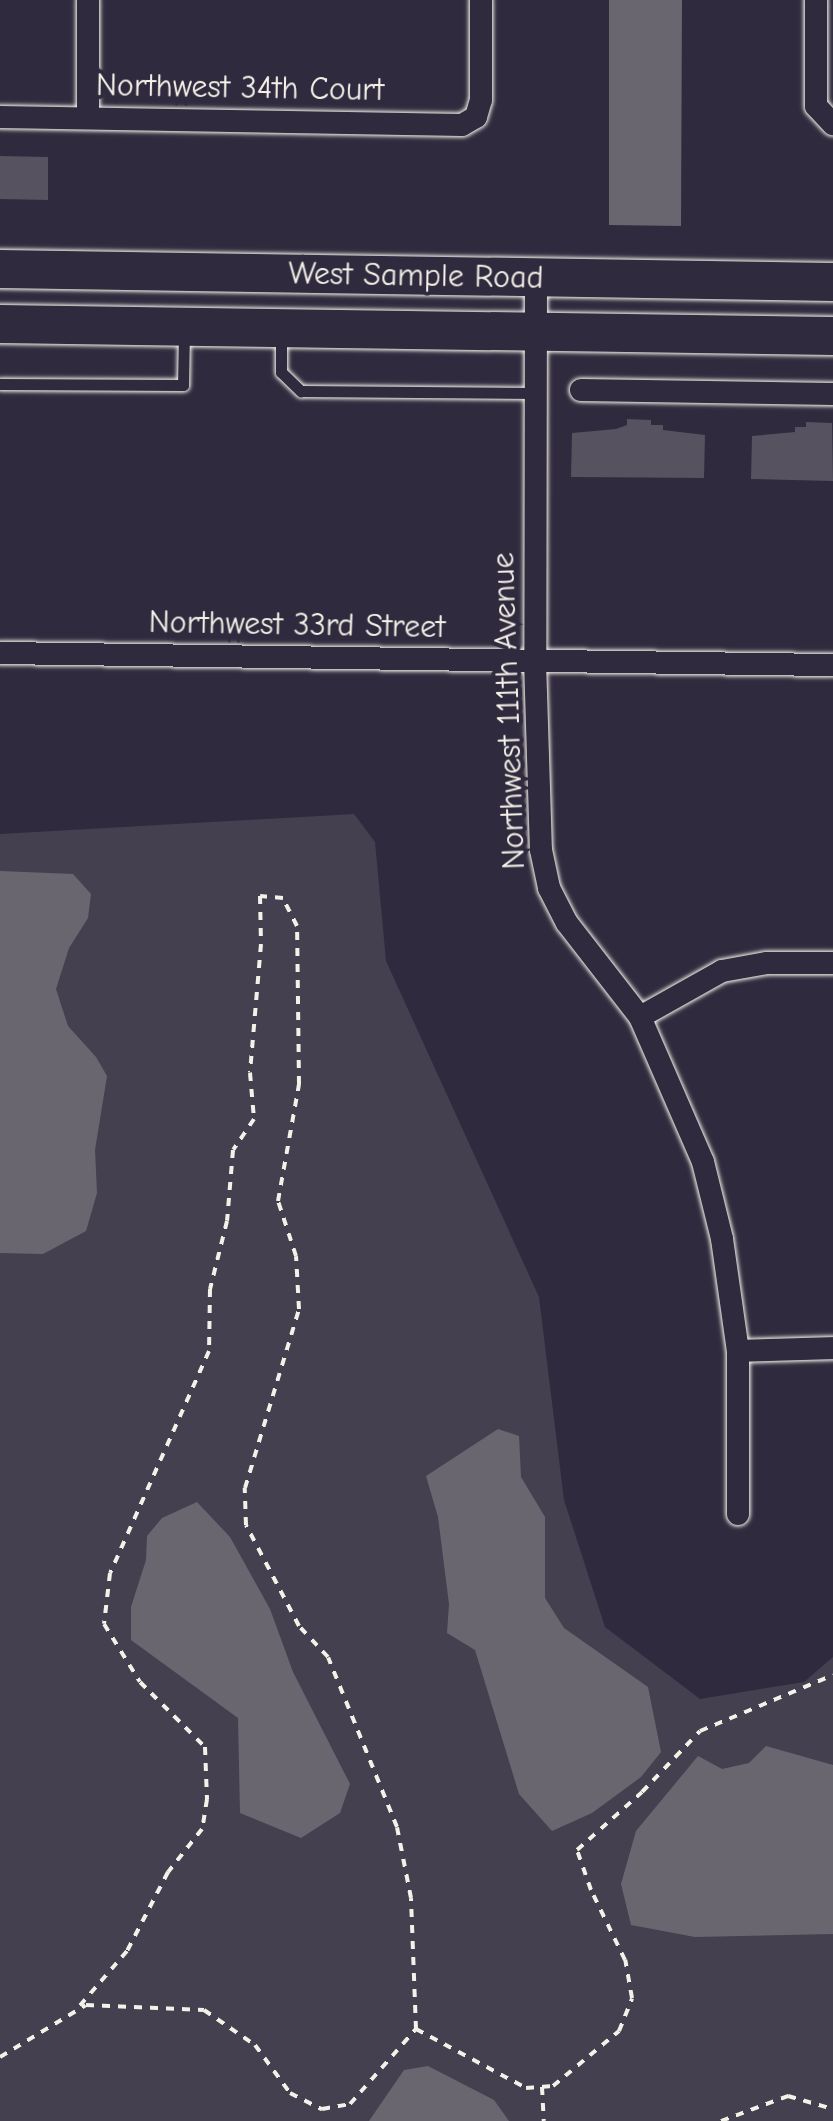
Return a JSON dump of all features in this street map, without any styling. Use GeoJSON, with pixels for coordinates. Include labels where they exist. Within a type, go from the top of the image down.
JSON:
{"type":"FeatureCollection","features":[{"type":"Feature","properties":{"kind":"main road","name":"West Sample Road"},"geometry":{"type":"LineString","coordinates":[[0,269],[833,282]]}},
{"type":"Feature","properties":{"kind":"main road","name":"West Sample Road"},"geometry":{"type":"LineString","coordinates":[[0,324],[833,336]]}},
{"type":"Feature","properties":{"kind":"street"},"geometry":{"type":"LineString","coordinates":[[88,0],[88,117]]}},
{"type":"Feature","properties":{"kind":"street","name":"Northwest 34th Court"},"geometry":{"type":"LineString","coordinates":[[0,118],[462,125],[476,117],[481,100],[481,0]]}},
{"type":"Feature","properties":{"kind":"street"},"geometry":{"type":"LineString","coordinates":[[816,0],[816,106],[830,124]]}},
{"type":"Feature","properties":{"kind":"street","name":"Northwest 111th Avenue"},"geometry":{"type":"LineString","coordinates":[[536,278],[540,850],[550,888],[567,923],[640,1016],[703,1162],[722,1238],[738,1351],[738,1514]]}},
{"type":"Feature","properties":{"kind":"street"},"geometry":{"type":"LineString","coordinates":[[581,390],[833,394]]}},
{"type":"Feature","properties":{"kind":"street","name":"Northwest 33rd Street"},"geometry":{"type":"LineString","coordinates":[[0,652],[833,666]]}},
{"type":"Feature","properties":{"kind":"street"},"geometry":{"type":"LineString","coordinates":[[640,1016],[722,972],[768,963],[833,964]]}},
{"type":"Feature","properties":{"kind":"street"},"geometry":{"type":"LineString","coordinates":[[738,1351],[833,1348]]}},
{"type":"Feature","properties":{"kind":"lane"},"geometry":{"type":"LineString","coordinates":[[0,384],[183,385],[184,327]]}},
{"type":"Feature","properties":{"kind":"lane"},"geometry":{"type":"LineString","coordinates":[[281,328],[281,372],[302,391],[536,393]]}},
{"type":"Feature","properties":{"kind":"path"},"geometry":{"type":"LineString","coordinates":[[0,2057],[86,2005],[204,2010],[255,2045],[290,2093],[322,2109],[350,2104],[416,2028],[411,1898],[397,1827],[328,1657],[299,1626],[246,1525],[244,1488],[299,1309],[296,1256],[278,1201],[299,1084],[296,926],[283,898],[260,896],[261,944],[250,1073],[254,1118],[232,1150],[227,1221],[210,1289],[209,1350],[110,1573],[104,1624],[140,1682],[205,1747],[207,1799],[202,1829],[168,1872],[127,1951],[77,2009]]}},
{"type":"Feature","properties":{"kind":"path"},"geometry":{"type":"LineString","coordinates":[[416,2028],[526,2088],[553,2086],[619,2031],[632,1998],[625,1960],[591,1890],[577,1850],[642,1792],[700,1731],[833,1675]]}},
{"type":"Feature","properties":{"kind":"path"},"geometry":{"type":"LineString","coordinates":[[542,2087],[544,2121]]}},
{"type":"Feature","properties":{"kind":"path"},"geometry":{"type":"LineString","coordinates":[[720,2121],[788,2096],[833,2109]]}},
{"type":"Feature","properties":{"kind":"shaded area"},"geometry":{"type":"Polygon","coordinates":[[[609,0],[682,0],[681,226],[609,225],[609,0]]]}},
{"type":"Feature","properties":{"kind":"shaded area"},"geometry":{"type":"Polygon","coordinates":[[[354,814],[375,842],[386,961],[539,1297],[564,1500],[605,1627],[700,1699],[804,1682],[833,1657],[833,2121],[0,2121],[0,834],[354,814]]]}},
{"type":"Feature","properties":{"kind":"shaded area"},"geometry":{"type":"Polygon","coordinates":[[[0,871],[73,874],[91,894],[88,918],[69,948],[56,989],[68,1026],[96,1057],[107,1076],[95,1150],[97,1193],[86,1231],[43,1254],[0,1253],[0,871]]]}},
{"type":"Feature","properties":{"kind":"shaded area"},"geometry":{"type":"Polygon","coordinates":[[[498,1429],[519,1436],[521,1477],[545,1517],[545,1598],[564,1628],[648,1687],[661,1752],[641,1777],[592,1813],[552,1831],[519,1794],[475,1650],[447,1633],[449,1604],[438,1517],[426,1476],[498,1429]]]}},
{"type":"Feature","properties":{"kind":"shaded area"},"geometry":{"type":"Polygon","coordinates":[[[197,1502],[230,1537],[270,1609],[293,1672],[350,1784],[340,1813],[301,1838],[240,1813],[238,1718],[131,1640],[131,1607],[146,1560],[147,1536],[162,1518],[197,1502]]]}},
{"type":"Feature","properties":{"kind":"shaded area"},"geometry":{"type":"Polygon","coordinates":[[[766,1746],[833,1765],[833,1934],[695,1937],[631,1925],[621,1884],[636,1831],[698,1756],[722,1769],[749,1763],[766,1746]]]}},
{"type":"Feature","properties":{"kind":"shaded area"},"geometry":{"type":"Polygon","coordinates":[[[428,2066],[494,2100],[509,2121],[369,2121],[404,2070],[428,2066]]]}},
{"type":"Feature","properties":{"kind":"building"},"geometry":{"type":"Polygon","coordinates":[[[0,156],[48,157],[48,200],[0,199],[0,156]]]}},
{"type":"Feature","properties":{"kind":"building"},"geometry":{"type":"Polygon","coordinates":[[[627,419],[651,420],[651,425],[663,425],[663,430],[705,435],[704,478],[571,477],[572,433],[616,429],[627,425],[627,419]]]}},
{"type":"Feature","properties":{"kind":"building"},"geometry":{"type":"Polygon","coordinates":[[[806,422],[832,423],[833,481],[751,479],[752,436],[795,432],[795,427],[806,427],[806,422]]]}}]}
